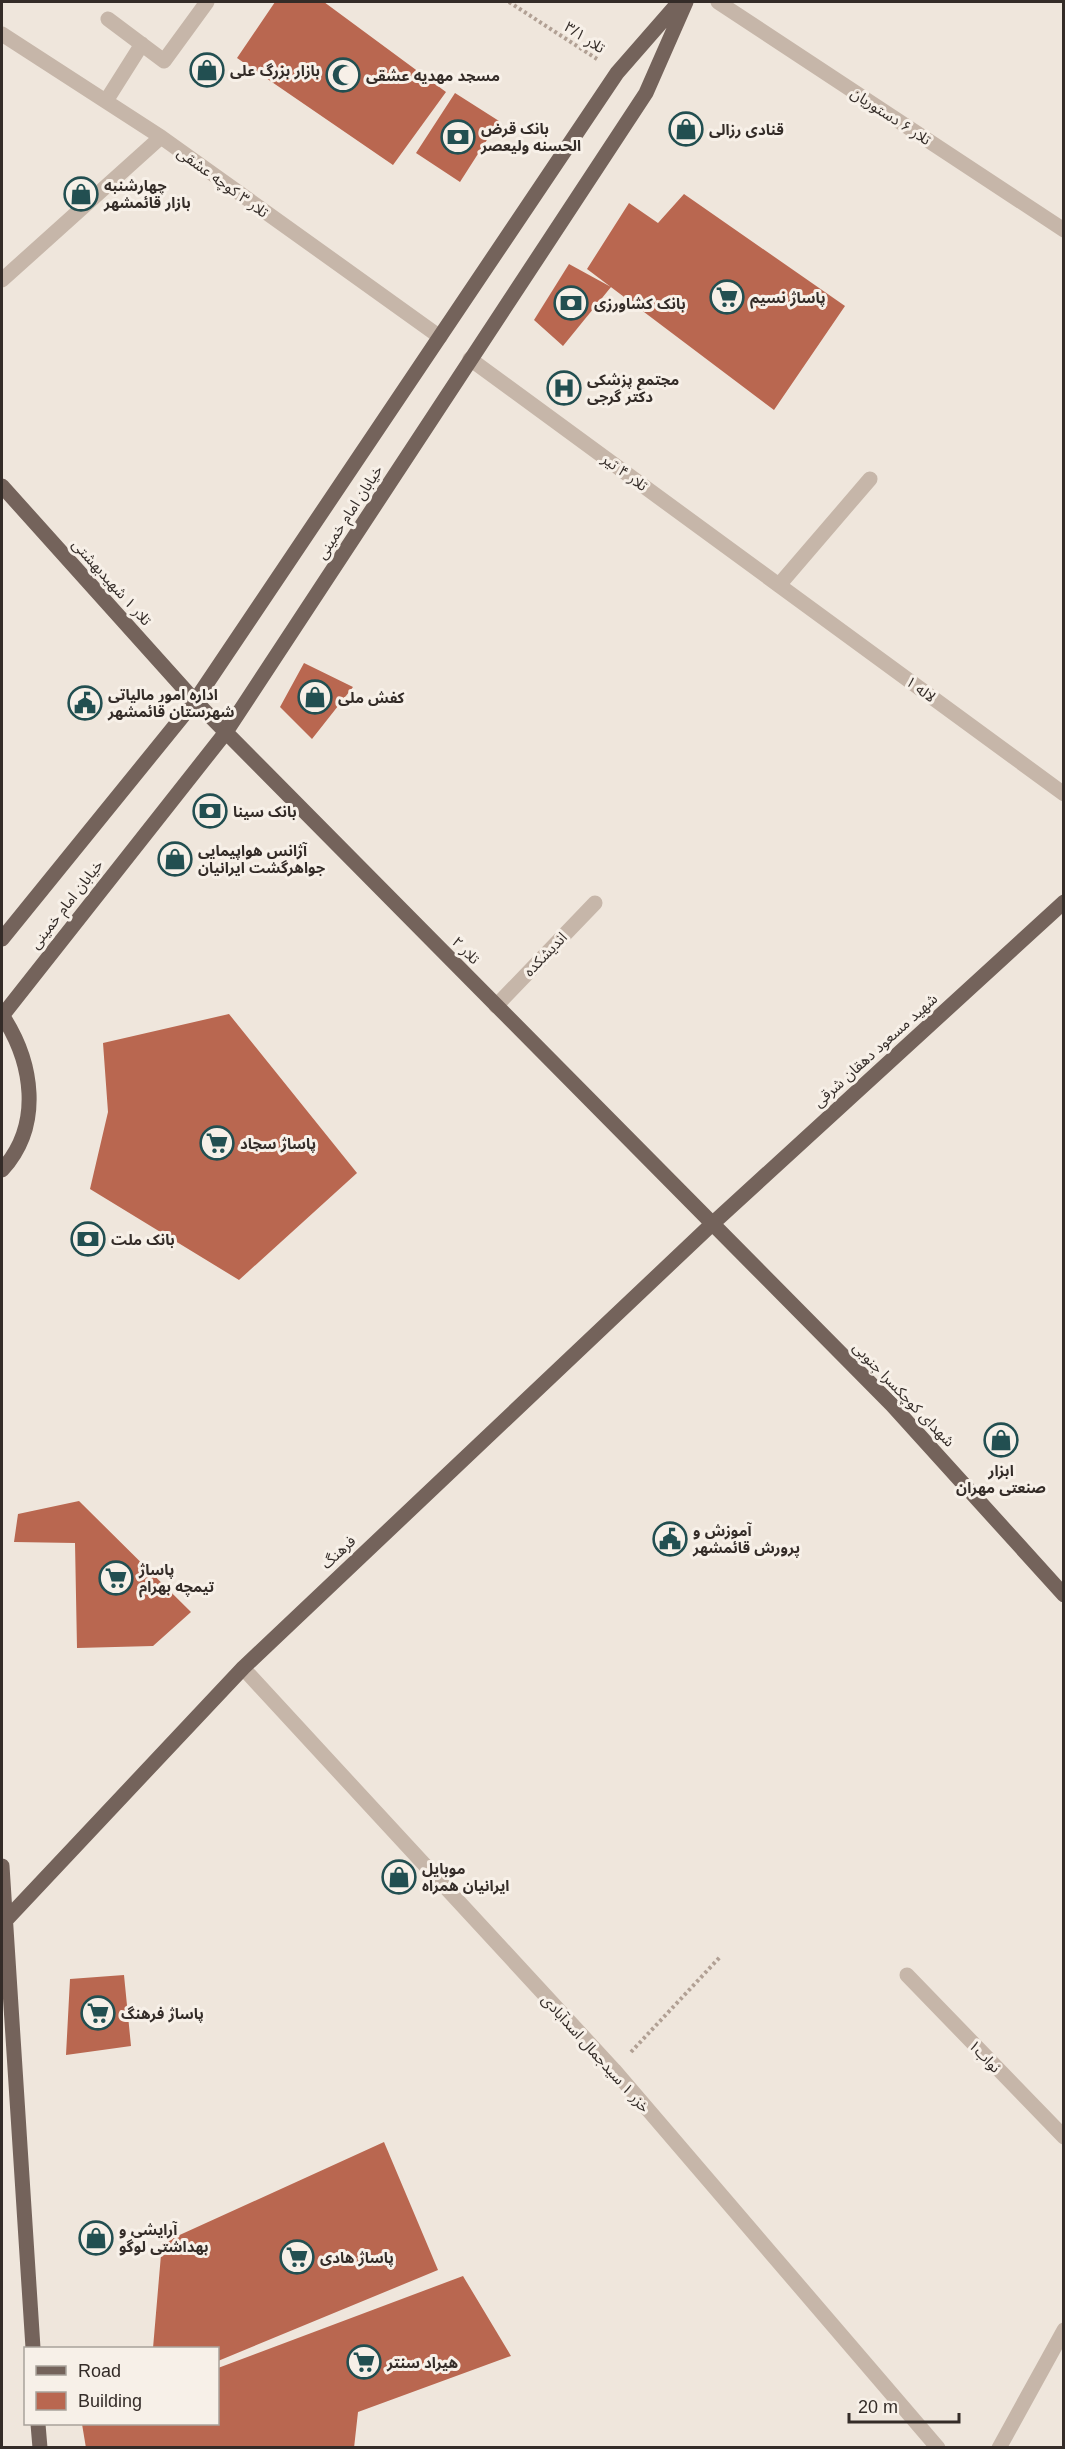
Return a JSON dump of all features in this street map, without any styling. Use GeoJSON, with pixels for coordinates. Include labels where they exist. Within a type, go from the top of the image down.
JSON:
{"type":"FeatureCollection","features":[{"type":"Feature","properties":{"kind":"main road","name":"خیابان امام خمینی"},"geometry":{"type":"LineString","coordinates":[[2,939],[195,701],[617,72],[679,2]]}},
{"type":"Feature","properties":{"kind":"main road","name":"خیابان امام خمینی"},"geometry":{"type":"LineString","coordinates":[[2,1015],[226,732],[646,93],[686,2]]}},
{"type":"Feature","properties":{"kind":"main road","name":"تلار ۱ شهیدبهشتی"},"geometry":{"type":"LineString","coordinates":[[2,486],[195,701]]}},
{"type":"Feature","properties":{"kind":"main road","name":"تلار ۲"},"geometry":{"type":"LineString","coordinates":[[195,701],[711,1225]]}},
{"type":"Feature","properties":{"kind":"main road","name":"شهید مسعود دهقان شرقی"},"geometry":{"type":"LineString","coordinates":[[711,1225],[1064,902]]}},
{"type":"Feature","properties":{"kind":"main road"},"geometry":{"type":"LineString","coordinates":[[2,1015],[21,1049],[30,1087],[26,1126],[10,1161],[2,1170]]}},
{"type":"Feature","properties":{"kind":"main road","name":"شهدای کوچکسرا جنوبی"},"geometry":{"type":"LineString","coordinates":[[711,1225],[892,1405],[1064,1595]]}},
{"type":"Feature","properties":{"kind":"main road","name":"فرهنگ"},"geometry":{"type":"LineString","coordinates":[[3,1919],[243,1668],[711,1225]]}},
{"type":"Feature","properties":{"kind":"main road"},"geometry":{"type":"LineString","coordinates":[[2,1866],[3,1919],[33,2347]]}},
{"type":"Feature","properties":{"kind":"main road"},"geometry":{"type":"LineString","coordinates":[[38,2425],[40,2448]]}},
{"type":"Feature","properties":{"kind":"street"},"geometry":{"type":"LineString","coordinates":[[108,19],[164,61],[207,2]]}},
{"type":"Feature","properties":{"kind":"street","name":"تلار ۶ دستوریان"},"geometry":{"type":"LineString","coordinates":[[718,2],[1064,230]]}},
{"type":"Feature","properties":{"kind":"street","name":"تلار ۳ کوچه عشقی"},"geometry":{"type":"LineString","coordinates":[[2,33],[161,137],[440,337]]}},
{"type":"Feature","properties":{"kind":"street"},"geometry":{"type":"LineString","coordinates":[[106,101],[142,44]]}},
{"type":"Feature","properties":{"kind":"street"},"geometry":{"type":"LineString","coordinates":[[2,280],[161,137]]}},
{"type":"Feature","properties":{"kind":"street","name":"تلار ۴ تیر"},"geometry":{"type":"LineString","coordinates":[[470,359],[779,585]]}},
{"type":"Feature","properties":{"kind":"street"},"geometry":{"type":"LineString","coordinates":[[779,585],[870,479]]}},
{"type":"Feature","properties":{"kind":"street","name":"لاله ۱"},"geometry":{"type":"LineString","coordinates":[[779,585],[1064,794]]}},
{"type":"Feature","properties":{"kind":"street","name":"اندیشکده"},"geometry":{"type":"LineString","coordinates":[[496,1006],[595,903]]}},
{"type":"Feature","properties":{"kind":"street","name":"خزر ۱ سیدجمال اسدآبادی"},"geometry":{"type":"LineString","coordinates":[[243,1668],[614,2070],[938,2448]]}},
{"type":"Feature","properties":{"kind":"street","name":"نواب۱"},"geometry":{"type":"LineString","coordinates":[[907,1975],[1064,2137]]}},
{"type":"Feature","properties":{"kind":"street"},"geometry":{"type":"LineString","coordinates":[[999,2448],[1064,2330]]}},
{"type":"Feature","properties":{"kind":"path","name":"تلار ۳/۱"},"geometry":{"type":"LineString","coordinates":[[509,2],[617,72]]}},
{"type":"Feature","properties":{"kind":"path"},"geometry":{"type":"LineString","coordinates":[[614,2070],[720,1957]]}},
{"type":"Feature","properties":{"kind":"building","name":"مسجد مهدیه عشقی"},"geometry":{"type":"Polygon","coordinates":[[[275,2],[324,2],[446,92],[393,165],[237,58],[275,2]]]}},
{"type":"Feature","properties":{"kind":"building","name":"بانک قرض الحسنه ولیعصر"},"geometry":{"type":"Polygon","coordinates":[[[455,93],[499,121],[460,182],[416,153],[455,93]]]}},
{"type":"Feature","properties":{"kind":"building","name":"پاساژ نسیم"},"geometry":{"type":"Polygon","coordinates":[[[684,194],[845,306],[774,410],[587,269],[629,203],[658,223],[684,194]]]}},
{"type":"Feature","properties":{"kind":"building","name":"بانک کشاورزی"},"geometry":{"type":"Polygon","coordinates":[[[569,264],[611,287],[563,346],[534,320],[569,264]]]}},
{"type":"Feature","properties":{"kind":"building","name":"کفش ملی"},"geometry":{"type":"Polygon","coordinates":[[[304,663],[353,687],[312,739],[280,707],[304,663]]]}},
{"type":"Feature","properties":{"kind":"building","name":"پاساژ سجاد"},"geometry":{"type":"Polygon","coordinates":[[[229,1014],[357,1173],[239,1280],[90,1189],[108,1112],[103,1043],[229,1014]]]}},
{"type":"Feature","properties":{"kind":"building","name":"پاساژ تیمچه بهرام"},"geometry":{"type":"Polygon","coordinates":[[[79,1501],[191,1612],[153,1646],[77,1648],[75,1543],[14,1542],[18,1514],[79,1501]]]}},
{"type":"Feature","properties":{"kind":"building","name":"پاساژ فرهنگ"},"geometry":{"type":"Polygon","coordinates":[[[124,1975],[131,2046],[66,2055],[70,1979],[124,1975]]]}},
{"type":"Feature","properties":{"kind":"building","name":"پاساژ هادی"},"geometry":{"type":"Polygon","coordinates":[[[384,2142],[438,2270],[219,2361],[219,2347],[153,2347],[162,2243],[384,2142]]]}},
{"type":"Feature","properties":{"kind":"building","name":"هیراد سنتر"},"geometry":{"type":"Polygon","coordinates":[[[463,2276],[511,2356],[358,2412],[354,2448],[86,2448],[82,2425],[219,2425],[219,2368],[463,2276]]]}},
{"type":"Feature","properties":{"kind":"place","name":"بازار بزرگ علی"},"geometry":{"type":"Point","coordinates":[207,70]}},
{"type":"Feature","properties":{"kind":"place","name":"مسجد مهدیه عشقی"},"geometry":{"type":"Point","coordinates":[343,75]}},
{"type":"Feature","properties":{"kind":"place","name":"قنادی رزالی"},"geometry":{"type":"Point","coordinates":[686,129]}},
{"type":"Feature","properties":{"kind":"place","name":"بانک قرض الحسنه ولیعصر"},"geometry":{"type":"Point","coordinates":[458,137]}},
{"type":"Feature","properties":{"kind":"place","name":"چهارشنبه بازار قائمشهر"},"geometry":{"type":"Point","coordinates":[81,194]}},
{"type":"Feature","properties":{"kind":"place","name":"پاساژ نسیم"},"geometry":{"type":"Point","coordinates":[727,297]}},
{"type":"Feature","properties":{"kind":"place","name":"بانک کشاورزی"},"geometry":{"type":"Point","coordinates":[571,303]}},
{"type":"Feature","properties":{"kind":"place","name":"مجتمع پزشکی دکتر گرجی"},"geometry":{"type":"Point","coordinates":[564,388]}},
{"type":"Feature","properties":{"kind":"place","name":"کفش ملی"},"geometry":{"type":"Point","coordinates":[315,697]}},
{"type":"Feature","properties":{"kind":"place","name":"اداره امور مالیاتی شهرستان قائمشهر"},"geometry":{"type":"Point","coordinates":[85,703]}},
{"type":"Feature","properties":{"kind":"place","name":"بانک سینا"},"geometry":{"type":"Point","coordinates":[210,811]}},
{"type":"Feature","properties":{"kind":"place","name":"آژانس هواپیمایی جواهرگشت ایرانیان"},"geometry":{"type":"Point","coordinates":[175,859]}},
{"type":"Feature","properties":{"kind":"place","name":"پاساژ سجاد"},"geometry":{"type":"Point","coordinates":[217,1143]}},
{"type":"Feature","properties":{"kind":"place","name":"بانک ملت"},"geometry":{"type":"Point","coordinates":[88,1239]}},
{"type":"Feature","properties":{"kind":"place","name":"ابزار صنعتی مهران"},"geometry":{"type":"Point","coordinates":[1001,1440]}},
{"type":"Feature","properties":{"kind":"place","name":"آموزش و پرورش قائمشهر"},"geometry":{"type":"Point","coordinates":[670,1539]}},
{"type":"Feature","properties":{"kind":"place","name":"پاساژ تیمچه بهرام"},"geometry":{"type":"Point","coordinates":[116,1578]}},
{"type":"Feature","properties":{"kind":"place","name":"موبایل ایرانیان همراه"},"geometry":{"type":"Point","coordinates":[399,1877]}},
{"type":"Feature","properties":{"kind":"place","name":"پاساژ فرهنگ"},"geometry":{"type":"Point","coordinates":[98,2013]}},
{"type":"Feature","properties":{"kind":"place","name":"آرایشی و بهداشتی لوگو"},"geometry":{"type":"Point","coordinates":[96,2238]}},
{"type":"Feature","properties":{"kind":"place","name":"پاساژ هادی"},"geometry":{"type":"Point","coordinates":[297,2257]}},
{"type":"Feature","properties":{"kind":"place","name":"هیراد سنتر"},"geometry":{"type":"Point","coordinates":[364,2362]}}]}
